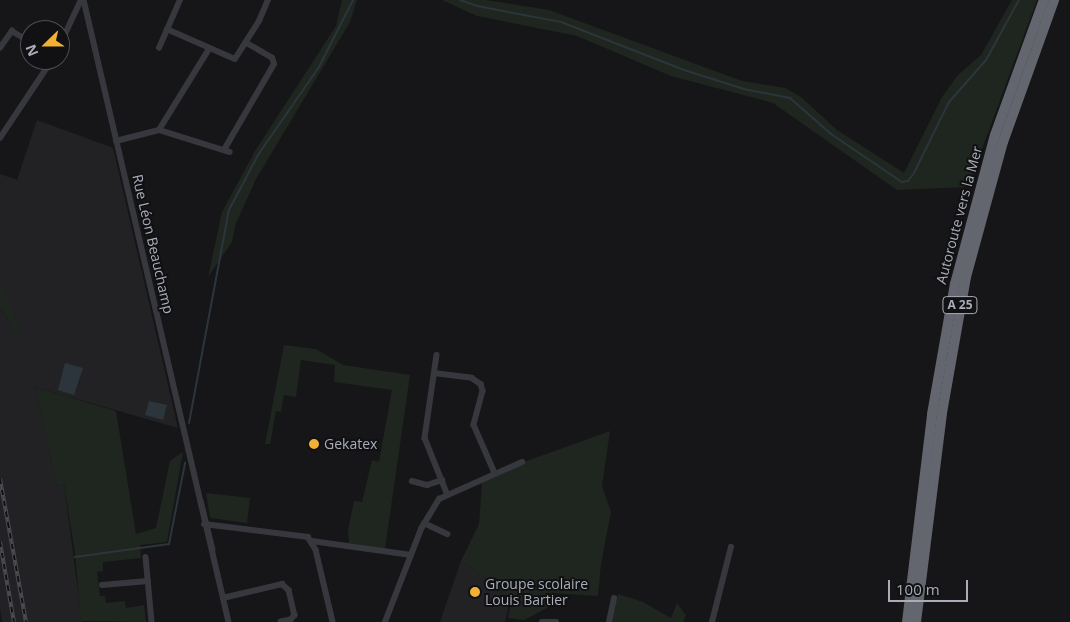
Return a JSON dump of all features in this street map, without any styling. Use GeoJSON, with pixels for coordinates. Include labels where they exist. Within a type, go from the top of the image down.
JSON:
{"type":"FeatureCollection","features":[{"type":"Feature","properties":{"kind":"highway","name":"Autoroute vers la Mer"},"geometry":{"type":"LineString","coordinates":[[907,622],[936,393],[957,276],[995,134],[1044,0]]}},
{"type":"Feature","properties":{"kind":"highway","name":"A 25"},"geometry":{"type":"LineString","coordinates":[[916,622],[942,413],[966,277],[1003,142],[1054,0]]}},
{"type":"Feature","properties":{"kind":"street"},"geometry":{"type":"LineString","coordinates":[[70,25],[82,0]]}},
{"type":"Feature","properties":{"kind":"street","name":"Rue Léon Beauchamp"},"geometry":{"type":"LineString","coordinates":[[82,0],[229,622]]}},
{"type":"Feature","properties":{"kind":"street"},"geometry":{"type":"LineString","coordinates":[[159,48],[180,0]]}},
{"type":"Feature","properties":{"kind":"street"},"geometry":{"type":"LineString","coordinates":[[167,29],[233,59],[238,58],[268,0]]}},
{"type":"Feature","properties":{"kind":"street"},"geometry":{"type":"LineString","coordinates":[[0,48],[12,31],[20,36]]}},
{"type":"Feature","properties":{"kind":"street"},"geometry":{"type":"LineString","coordinates":[[116,141],[159,130],[227,151],[274,64],[272,58],[246,43]]}},
{"type":"Feature","properties":{"kind":"street"},"geometry":{"type":"LineString","coordinates":[[159,130],[210,49]]}},
{"type":"Feature","properties":{"kind":"street"},"geometry":{"type":"LineString","coordinates":[[0,138],[45,70]]}},
{"type":"Feature","properties":{"kind":"street"},"geometry":{"type":"LineString","coordinates":[[437,354],[425,438],[447,493]]}},
{"type":"Feature","properties":{"kind":"street"},"geometry":{"type":"LineString","coordinates":[[434,373],[472,378],[481,384],[483,392],[474,424],[495,473]]}},
{"type":"Feature","properties":{"kind":"street"},"geometry":{"type":"LineString","coordinates":[[385,622],[424,523],[436,502],[447,493],[522,462]]}},
{"type":"Feature","properties":{"kind":"street"},"geometry":{"type":"LineString","coordinates":[[412,481],[427,485],[442,480]]}},
{"type":"Feature","properties":{"kind":"street"},"geometry":{"type":"LineString","coordinates":[[424,523],[448,534]]}},
{"type":"Feature","properties":{"kind":"street"},"geometry":{"type":"LineString","coordinates":[[206,524],[300,534],[312,541],[411,555]]}},
{"type":"Feature","properties":{"kind":"street"},"geometry":{"type":"LineString","coordinates":[[312,541],[334,622]]}},
{"type":"Feature","properties":{"kind":"street"},"geometry":{"type":"LineString","coordinates":[[712,622],[732,547]]}},
{"type":"Feature","properties":{"kind":"street"},"geometry":{"type":"LineString","coordinates":[[146,557],[152,622]]}},
{"type":"Feature","properties":{"kind":"street"},"geometry":{"type":"LineString","coordinates":[[102,586],[148,581]]}},
{"type":"Feature","properties":{"kind":"street"},"geometry":{"type":"LineString","coordinates":[[223,598],[282,584],[289,590],[295,615],[291,620],[281,622]]}},
{"type":"Feature","properties":{"kind":"street"},"geometry":{"type":"LineString","coordinates":[[610,622],[614,599]]}},
{"type":"Feature","properties":{"kind":"street"},"geometry":{"type":"LineString","coordinates":[[542,622],[556,622]]}},
{"type":"Feature","properties":{"kind":"shaded area"},"geometry":{"type":"Polygon","coordinates":[[[342,0],[357,0],[350,22],[256,179],[236,223],[232,242],[208,277],[222,212],[255,151],[336,26],[342,0]]]}},
{"type":"Feature","properties":{"kind":"shaded area"},"geometry":{"type":"Polygon","coordinates":[[[442,0],[486,0],[549,10],[742,81],[785,88],[801,97],[837,130],[904,173],[942,97],[957,76],[981,55],[1012,0],[1037,0],[968,187],[897,190],[773,103],[671,76],[577,36],[477,16],[442,0]]]}},
{"type":"Feature","properties":{"kind":"shaded area"},"geometry":{"type":"Polygon","coordinates":[[[37,120],[113,148],[178,428],[35,387],[57,487],[64,484],[82,622],[2,622],[0,608],[0,307],[23,341],[0,281],[0,174],[17,180],[37,120]]]}},
{"type":"Feature","properties":{"kind":"shaded area"},"geometry":{"type":"Polygon","coordinates":[[[0,281],[3,287],[25,344],[0,307],[0,281]]]}},
{"type":"Feature","properties":{"kind":"shaded area"},"geometry":{"type":"Polygon","coordinates":[[[284,345],[316,349],[343,365],[410,375],[385,549],[349,543],[348,531],[354,501],[362,502],[372,460],[379,462],[392,390],[334,382],[335,365],[301,360],[296,397],[284,395],[281,412],[276,411],[270,444],[265,444],[284,345]]]}},
{"type":"Feature","properties":{"kind":"shaded area"},"geometry":{"type":"Polygon","coordinates":[[[65,363],[83,368],[74,395],[58,390],[65,363]]]}},
{"type":"Feature","properties":{"kind":"shaded area"},"geometry":{"type":"Polygon","coordinates":[[[35,387],[116,411],[136,534],[156,528],[170,461],[183,452],[167,542],[140,545],[141,558],[103,562],[103,571],[97,572],[100,596],[105,596],[106,603],[125,601],[126,608],[144,605],[146,622],[81,621],[75,553],[64,484],[57,487],[35,387]]]}},
{"type":"Feature","properties":{"kind":"shaded area"},"geometry":{"type":"Polygon","coordinates":[[[149,401],[167,405],[163,420],[145,415],[149,401]]]}},
{"type":"Feature","properties":{"kind":"shaded area"},"geometry":{"type":"Polygon","coordinates":[[[610,431],[602,486],[611,512],[601,564],[598,596],[553,593],[547,608],[524,620],[508,618],[511,603],[502,596],[501,589],[461,561],[479,524],[482,483],[527,461],[610,431]]]}},
{"type":"Feature","properties":{"kind":"shaded area"},"geometry":{"type":"Polygon","coordinates":[[[206,493],[250,498],[247,523],[210,518],[206,493]]]}},
{"type":"Feature","properties":{"kind":"shaded area","name":"Groupe scolaire Louis Bartier"},"geometry":{"type":"Polygon","coordinates":[[[461,561],[501,589],[502,602],[509,604],[505,622],[440,622],[461,561]]]}},
{"type":"Feature","properties":{"kind":"shaded area"},"geometry":{"type":"Polygon","coordinates":[[[618,594],[643,602],[671,618],[677,603],[686,615],[683,622],[611,622],[618,594]]]}},
{"type":"Feature","properties":{"kind":"waterway"},"geometry":{"type":"LineString","coordinates":[[189,423],[229,210],[258,155],[319,67],[353,0]]}},
{"type":"Feature","properties":{"kind":"waterway"},"geometry":{"type":"LineString","coordinates":[[460,0],[477,6],[561,22],[684,70],[744,89],[790,98],[831,134],[902,182],[908,181],[914,173],[949,102],[986,60],[1019,0]]}},
{"type":"Feature","properties":{"kind":"waterway"},"geometry":{"type":"LineString","coordinates":[[75,557],[169,544],[185,463]]}},
{"type":"Feature","properties":{"kind":"railway"},"geometry":{"type":"LineString","coordinates":[[0,479],[26,622]]}},
{"type":"Feature","properties":{"kind":"railway"},"geometry":{"type":"LineString","coordinates":[[0,542],[14,622]]}},
{"type":"Feature","properties":{"kind":"place","name":"Gekatex"},"geometry":{"type":"Point","coordinates":[314,444]}},
{"type":"Feature","properties":{"kind":"place","name":"Groupe scolaire Louis Bartier"},"geometry":{"type":"Point","coordinates":[475,592]}}]}
